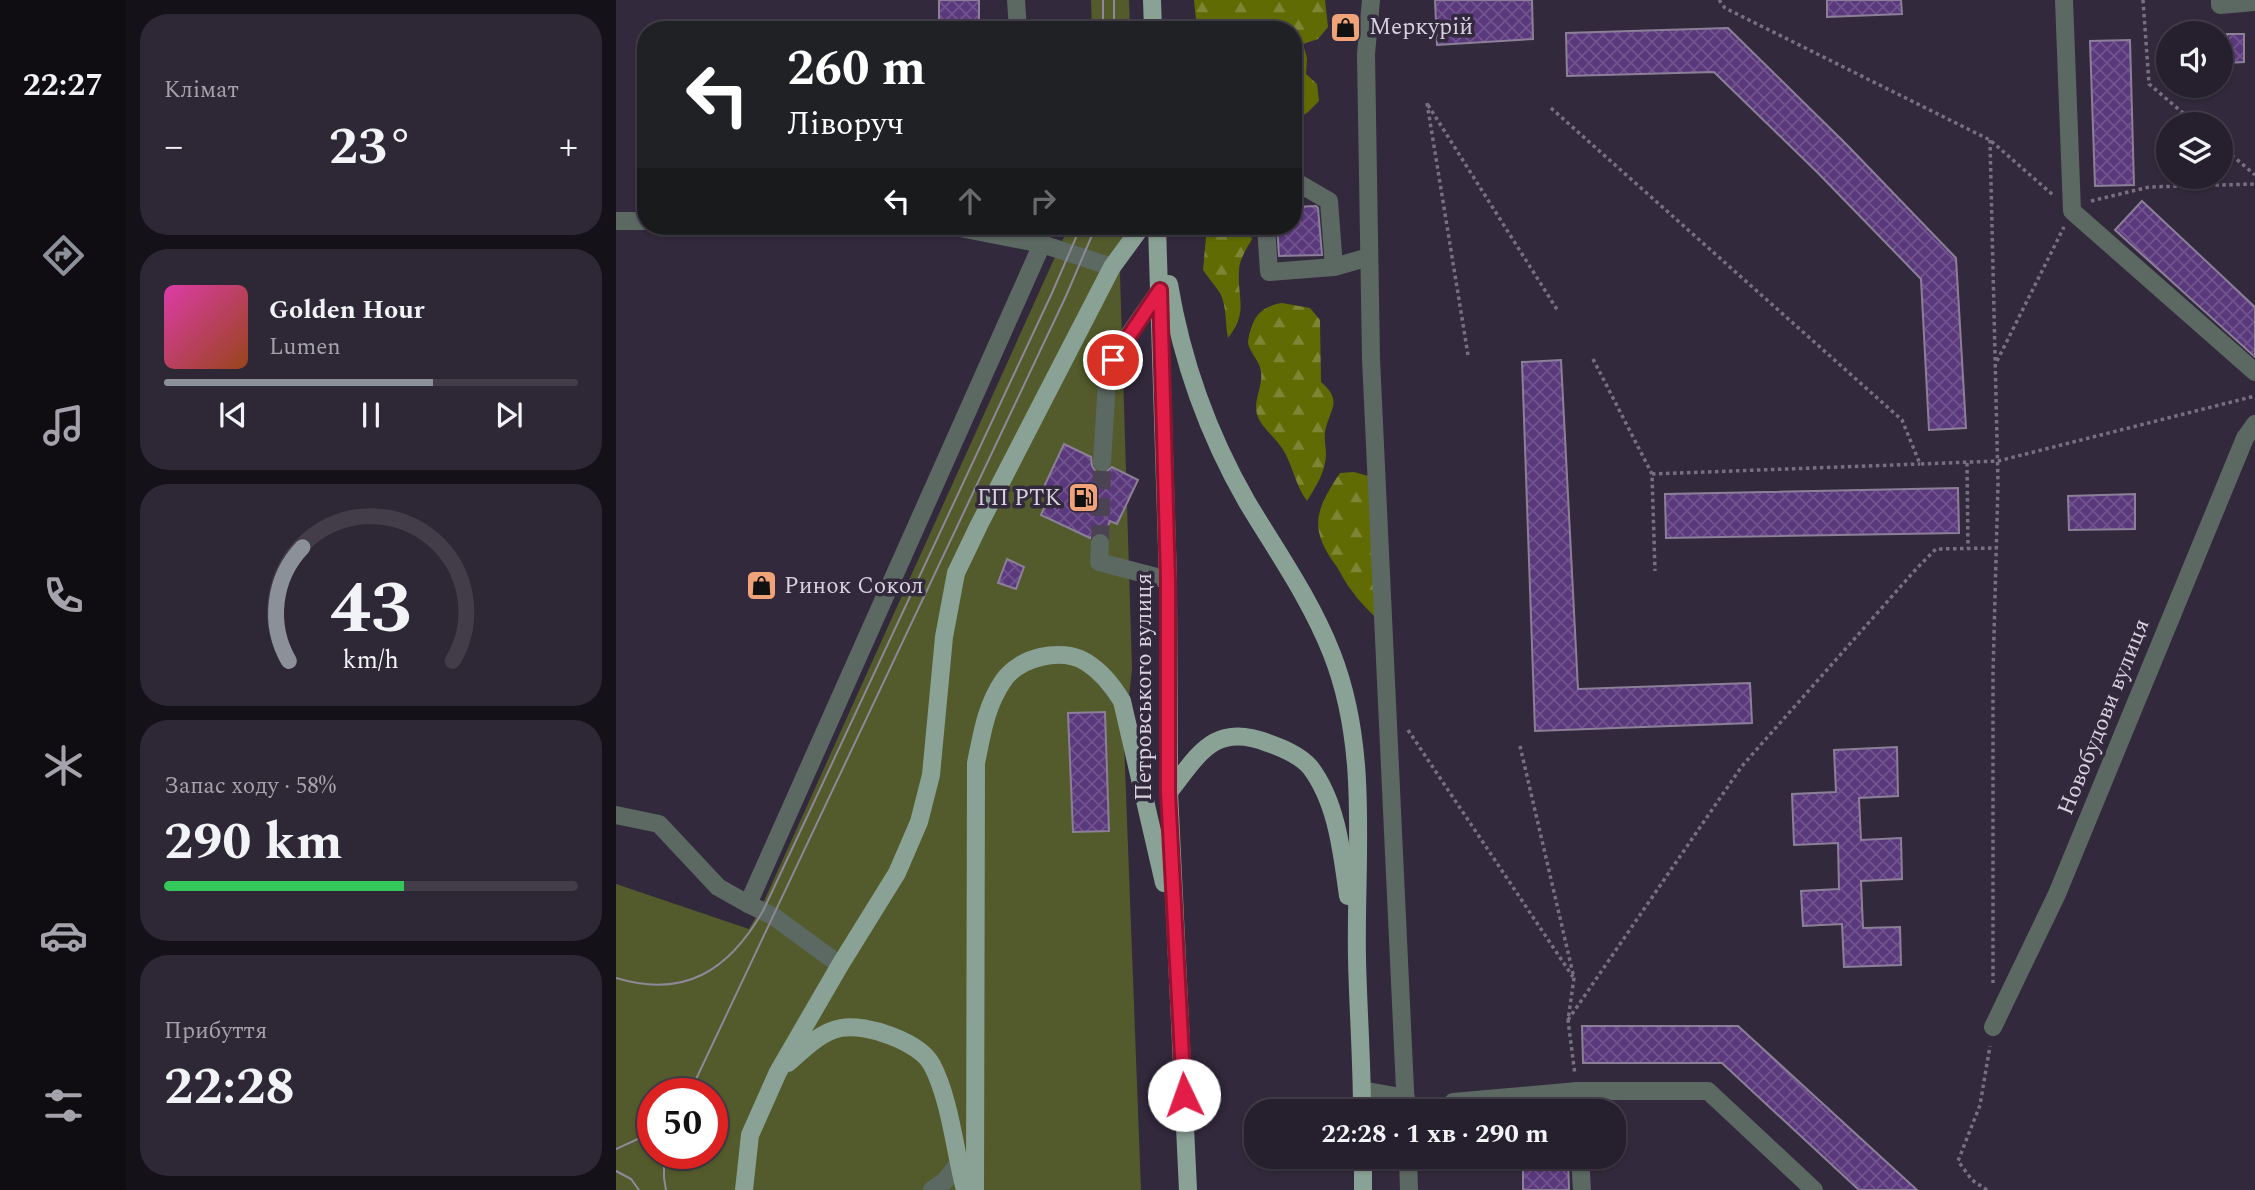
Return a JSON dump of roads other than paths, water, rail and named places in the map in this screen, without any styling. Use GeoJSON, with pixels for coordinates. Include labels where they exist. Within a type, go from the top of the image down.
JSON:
{"type":"FeatureCollection","features":[{"type":"Feature","properties":{"kind":"main road"},"geometry":{"type":"LineString","coordinates":[[1152,0],[1153,21]]}},
{"type":"Feature","properties":{"kind":"main road"},"geometry":{"type":"LineString","coordinates":[[744,1190],[750,1135],[778,1072],[897,873],[919,822],[931,775],[944,637],[956,573],[1112,267],[1135,235]]}},
{"type":"Feature","properties":{"kind":"main road","name":"Петровського вулиця"},"geometry":{"type":"LineString","coordinates":[[1158,235],[1168,580],[1168,792],[1188,1190]]}},
{"type":"Feature","properties":{"kind":"main road"},"geometry":{"type":"LineString","coordinates":[[1160,235],[1188,373],[1205,417],[1247,502],[1279,552],[1316,620],[1332,654],[1344,690],[1357,761],[1357,958],[1362,1099]]}},
{"type":"Feature","properties":{"kind":"main road"},"geometry":{"type":"LineString","coordinates":[[975,1190],[976,763],[990,706],[1005,678],[1020,665],[1036,658],[1055,655],[1083,660],[1111,683],[1122,701],[1146,795],[1176,938]]}},
{"type":"Feature","properties":{"kind":"main road"},"geometry":{"type":"LineString","coordinates":[[1168,792],[1213,741],[1234,735],[1253,737],[1285,749],[1308,765],[1325,791],[1343,857],[1357,958]]}},
{"type":"Feature","properties":{"kind":"main road"},"geometry":{"type":"LineString","coordinates":[[778,1072],[819,1036],[842,1027],[869,1029],[914,1047],[931,1062],[940,1085],[965,1190]]}},
{"type":"Feature","properties":{"kind":"main road"},"geometry":{"type":"LineString","coordinates":[[1363,1169],[1363,1190]]}},
{"type":"Feature","properties":{"kind":"lane"},"geometry":{"type":"LineString","coordinates":[[1016,0],[1017,21]]}},
{"type":"Feature","properties":{"kind":"lane"},"geometry":{"type":"LineString","coordinates":[[1371,0],[1366,54],[1371,359],[1406,1099]]}},
{"type":"Feature","properties":{"kind":"lane"},"geometry":{"type":"LineString","coordinates":[[2064,0],[2072,209],[2255,372]]}},
{"type":"Feature","properties":{"kind":"lane"},"geometry":{"type":"LineString","coordinates":[[2220,0],[2220,5],[2255,2]]}},
{"type":"Feature","properties":{"kind":"lane"},"geometry":{"type":"LineString","coordinates":[[1302,185],[1329,201],[1334,267]]}},
{"type":"Feature","properties":{"kind":"lane"},"geometry":{"type":"LineString","coordinates":[[616,220],[637,221]]}},
{"type":"Feature","properties":{"kind":"lane"},"geometry":{"type":"LineString","coordinates":[[996,235],[1042,244],[1112,267]]}},
{"type":"Feature","properties":{"kind":"lane"},"geometry":{"type":"LineString","coordinates":[[1267,235],[1269,272],[1334,267],[1369,257]]}},
{"type":"Feature","properties":{"kind":"lane"},"geometry":{"type":"LineString","coordinates":[[748,904],[1042,244]]}},
{"type":"Feature","properties":{"kind":"lane"},"geometry":{"type":"LineString","coordinates":[[1102,462],[1108,365],[1160,290]]}},
{"type":"Feature","properties":{"kind":"lane","name":"Новобудови вулиця"},"geometry":{"type":"LineString","coordinates":[[1993,1027],[2057,894],[2245,438],[2255,424]]}},
{"type":"Feature","properties":{"kind":"lane"},"geometry":{"type":"LineString","coordinates":[[1100,543],[1099,562],[1168,580]]}},
{"type":"Feature","properties":{"kind":"lane"},"geometry":{"type":"LineString","coordinates":[[616,815],[659,824],[718,887],[773,916],[840,965]]}},
{"type":"Feature","properties":{"kind":"lane"},"geometry":{"type":"LineString","coordinates":[[1362,1090],[1388,1099]]}},
{"type":"Feature","properties":{"kind":"lane"},"geometry":{"type":"LineString","coordinates":[[1577,1091],[1577,1099]]}},
{"type":"Feature","properties":{"kind":"lane"},"geometry":{"type":"LineString","coordinates":[[1487,1099],[1577,1091],[1708,1091],[1814,1190]]}},
{"type":"Feature","properties":{"kind":"lane"},"geometry":{"type":"LineString","coordinates":[[932,1190],[945,1181],[958,1164]]}},
{"type":"Feature","properties":{"kind":"lane"},"geometry":{"type":"LineString","coordinates":[[1408,1169],[1409,1190]]}},
{"type":"Feature","properties":{"kind":"lane"},"geometry":{"type":"LineString","coordinates":[[1581,1169],[1582,1190]]}},
{"type":"Feature","properties":{"kind":"tunnel"},"geometry":{"type":"LineString","coordinates":[[1100,543],[1102,462]]}},
{"type":"Feature","properties":{"kind":"tram line"},"geometry":{"type":"LineString","coordinates":[[1103,0],[1103,21]]}},
{"type":"Feature","properties":{"kind":"tram line"},"geometry":{"type":"LineString","coordinates":[[1114,0],[1114,21]]}},
{"type":"Feature","properties":{"kind":"tram line"},"geometry":{"type":"LineString","coordinates":[[616,978],[641,984],[684,982],[720,964],[750,932],[763,911],[1077,235]]}},
{"type":"Feature","properties":{"kind":"tram line"},"geometry":{"type":"LineString","coordinates":[[697,1078],[1066,296],[1092,235]]}},
{"type":"Feature","properties":{"kind":"tram line"},"geometry":{"type":"LineString","coordinates":[[616,1149],[637,1139]]}},
{"type":"Feature","properties":{"kind":"tram line"},"geometry":{"type":"LineString","coordinates":[[664,1169],[666,1190]]}},
{"type":"Feature","properties":{"kind":"tram line"},"geometry":{"type":"LineString","coordinates":[[616,1171],[631,1179],[639,1190]]}},
{"type":"Feature","properties":{"kind":"place","name":"Меркурій"},"geometry":{"type":"Point","coordinates":[1346,27]}},
{"type":"Feature","properties":{"kind":"place","name":"ГП РТК"},"geometry":{"type":"Point","coordinates":[1084,498]}},
{"type":"Feature","properties":{"kind":"place","name":"Ринок Сокол"},"geometry":{"type":"Point","coordinates":[761,586]}}]}
